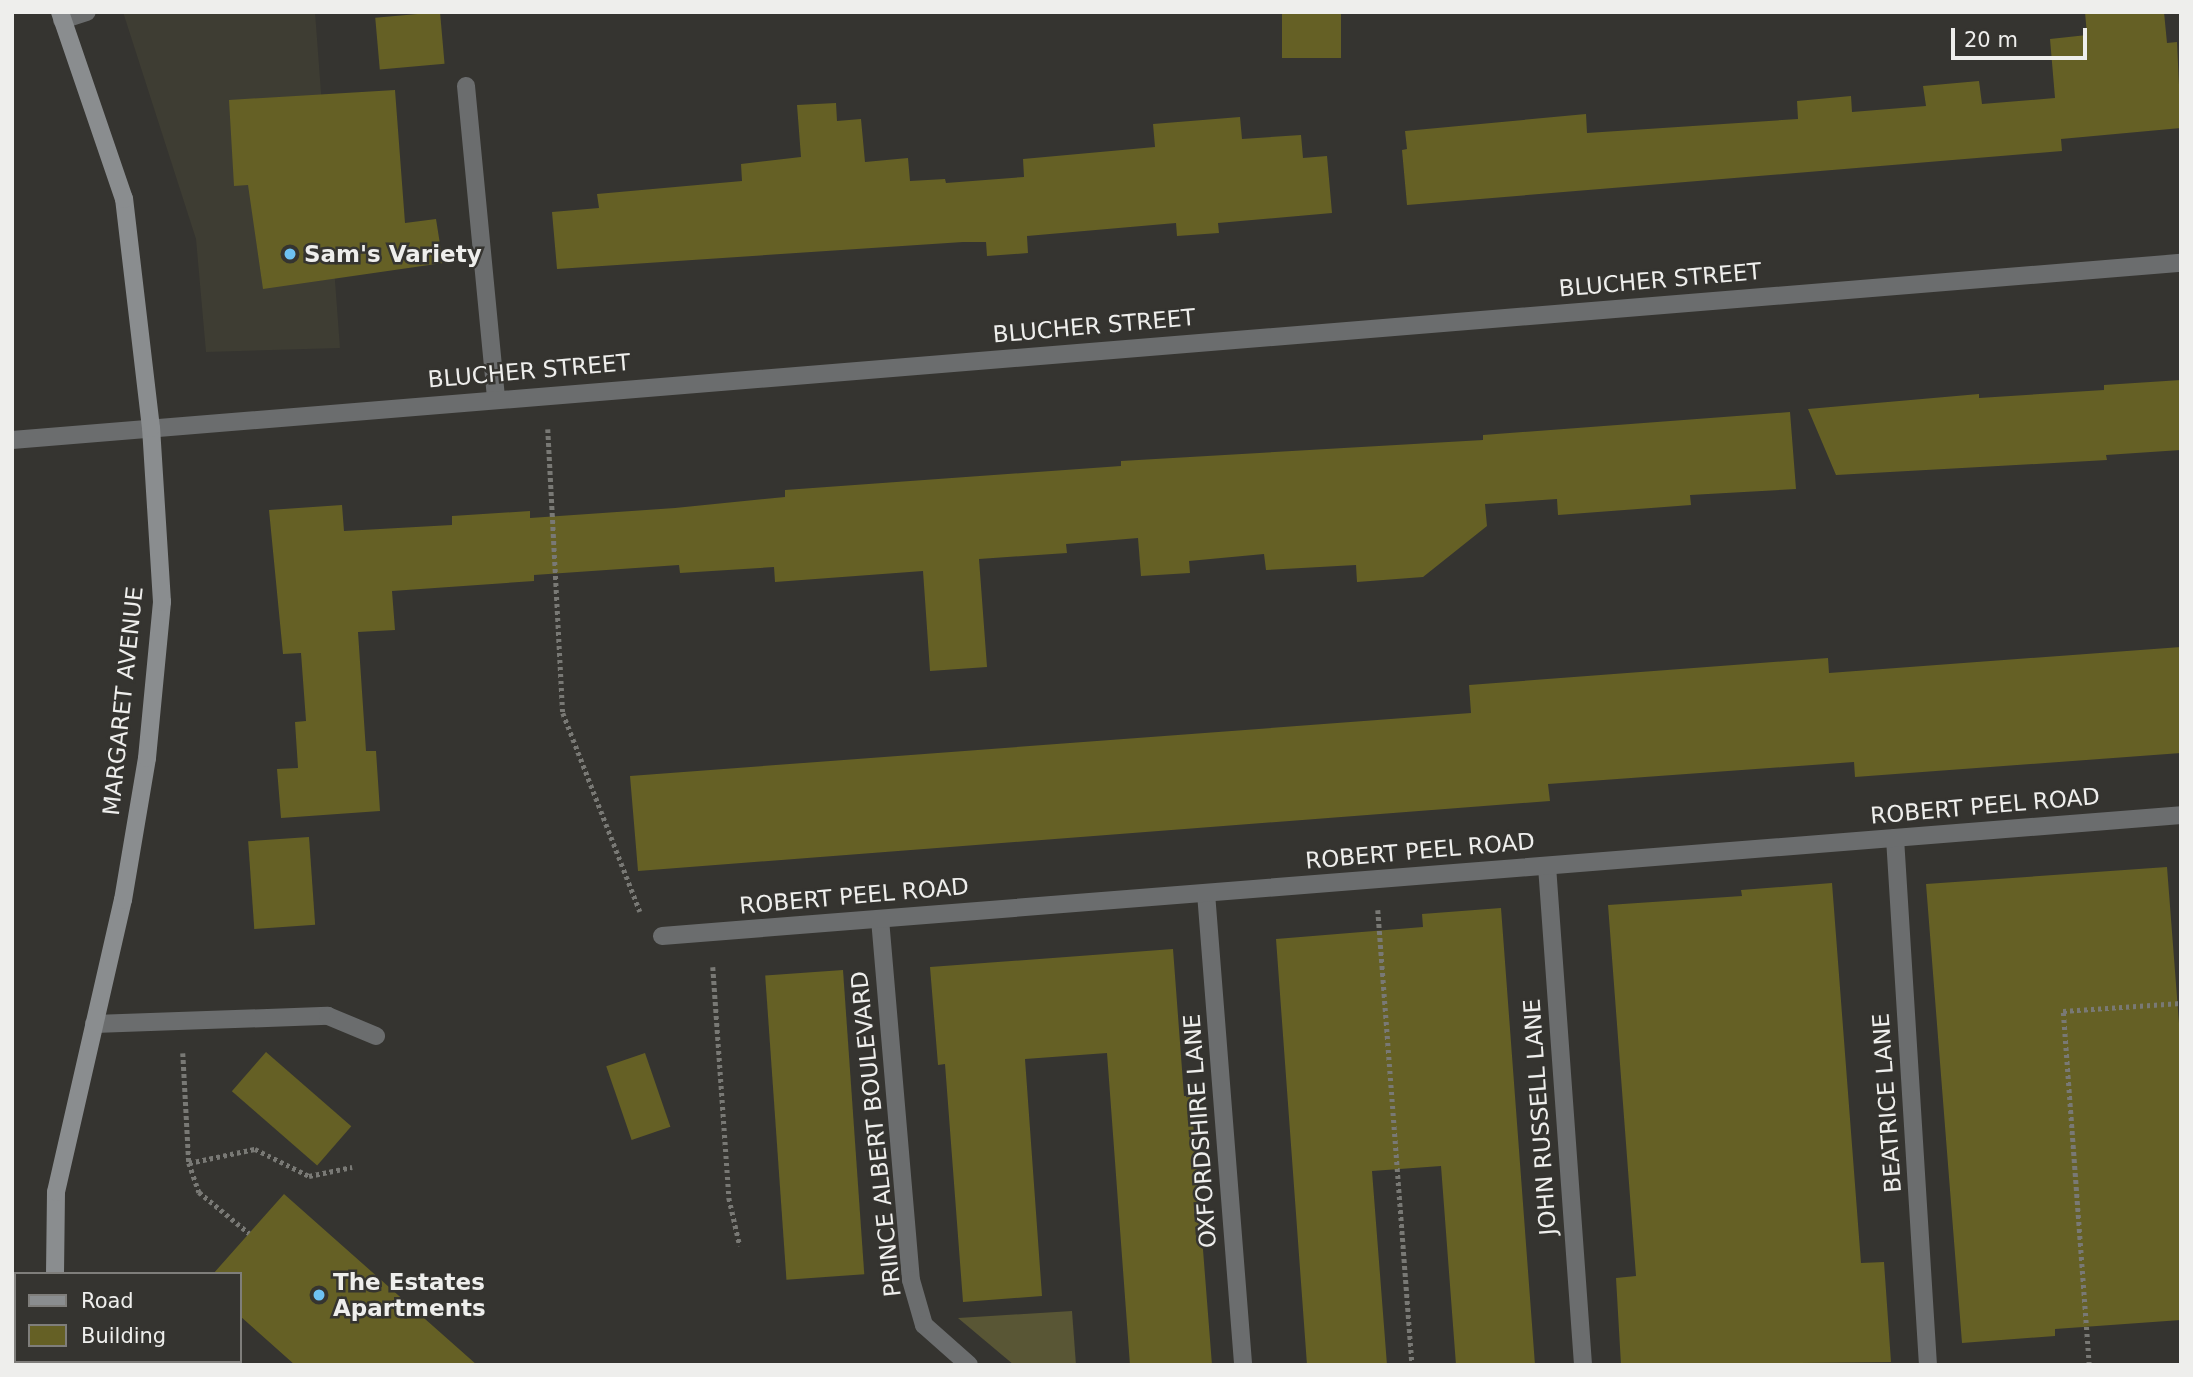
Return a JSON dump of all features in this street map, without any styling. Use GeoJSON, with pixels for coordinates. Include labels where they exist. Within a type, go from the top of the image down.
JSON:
{"type":"FeatureCollection","features":[{"type":"Feature","properties":{"kind":"street"},"geometry":{"type":"LineString","coordinates":[[61,16],[87,12]]}},
{"type":"Feature","properties":{"kind":"street","name":"MARGARET AVENUE"},"geometry":{"type":"LineString","coordinates":[[55,1272],[56,1192],[123,900],[145,771],[162,602],[151,428],[124,199],[61,16]]}},
{"type":"Feature","properties":{"kind":"street"},"geometry":{"type":"LineString","coordinates":[[466,86],[496,398]]}},
{"type":"Feature","properties":{"kind":"street","name":"BLUCHER STREET"},"geometry":{"type":"LineString","coordinates":[[12,440],[496,398],[2181,263]]}},
{"type":"Feature","properties":{"kind":"street","name":"ROBERT PEEL ROAD"},"geometry":{"type":"LineString","coordinates":[[662,936],[2181,815]]}},
{"type":"Feature","properties":{"kind":"street","name":"BEATRICE LANE"},"geometry":{"type":"LineString","coordinates":[[1895,838],[1928,1365]]}},
{"type":"Feature","properties":{"kind":"street","name":"JOHN RUSSELL LANE"},"geometry":{"type":"LineString","coordinates":[[1546,866],[1583,1365]]}},
{"type":"Feature","properties":{"kind":"street","name":"OXFORDSHIRE LANE"},"geometry":{"type":"LineString","coordinates":[[1206,893],[1242,1365]]}},
{"type":"Feature","properties":{"kind":"street","name":"PRINCE ALBERT BOULEVARD"},"geometry":{"type":"LineString","coordinates":[[880,919],[911,1280],[924,1325],[969,1365]]}},
{"type":"Feature","properties":{"kind":"street"},"geometry":{"type":"LineString","coordinates":[[94,1024],[328,1016],[376,1036]]}},
{"type":"Feature","properties":{"kind":"path"},"geometry":{"type":"LineString","coordinates":[[546,394],[563,713],[638,910],[662,936]]}},
{"type":"Feature","properties":{"kind":"path"},"geometry":{"type":"LineString","coordinates":[[1378,902],[1412,1365]]}},
{"type":"Feature","properties":{"kind":"path"},"geometry":{"type":"LineString","coordinates":[[713,967],[729,1198],[740,1246]]}},
{"type":"Feature","properties":{"kind":"path"},"geometry":{"type":"LineString","coordinates":[[2089,1365],[2063,1011],[2181,1003]]}},
{"type":"Feature","properties":{"kind":"path"},"geometry":{"type":"LineString","coordinates":[[183,1021],[189,1163],[198,1192],[249,1233]]}},
{"type":"Feature","properties":{"kind":"path"},"geometry":{"type":"LineString","coordinates":[[189,1163],[255,1149],[309,1176],[352,1167]]}},
{"type":"Feature","properties":{"kind":"shaded area"},"geometry":{"type":"Polygon","coordinates":[[[123,12],[315,12],[340,348],[206,352],[196,239],[123,12]]]}},
{"type":"Feature","properties":{"kind":"shaded area"},"geometry":{"type":"Polygon","coordinates":[[[1072,1311],[1076,1365],[1014,1365],[958,1318],[1072,1311]]]}},
{"type":"Feature","properties":{"kind":"building"},"geometry":{"type":"Polygon","coordinates":[[[440,12],[445,64],[380,69],[375,18],[440,12]]]}},
{"type":"Feature","properties":{"kind":"building"},"geometry":{"type":"Polygon","coordinates":[[[1282,12],[1341,12],[1341,58],[1282,58],[1282,12]]]}},
{"type":"Feature","properties":{"kind":"building"},"geometry":{"type":"Polygon","coordinates":[[[2085,12],[2164,12],[2167,43],[2177,42],[2181,128],[2061,139],[2062,151],[1407,205],[1402,150],[1407,149],[1405,131],[1586,114],[1587,133],[1798,119],[1797,101],[1851,96],[1852,112],[1926,106],[1923,86],[1979,81],[1982,104],[2055,98],[2050,39],[2087,35],[2085,12]]]}},
{"type":"Feature","properties":{"kind":"building"},"geometry":{"type":"Polygon","coordinates":[[[395,90],[405,223],[436,219],[443,263],[263,289],[248,185],[234,186],[229,100],[395,90]]]}},
{"type":"Feature","properties":{"kind":"building"},"geometry":{"type":"Polygon","coordinates":[[[836,103],[837,121],[861,119],[865,162],[908,158],[910,181],[945,179],[946,183],[1024,177],[1023,159],[1155,147],[1153,124],[1240,117],[1242,139],[1301,135],[1303,158],[1327,156],[1332,213],[1218,223],[1219,233],[1177,236],[1176,223],[1027,236],[1028,253],[987,256],[986,242],[963,242],[557,269],[552,212],[599,208],[597,194],[742,181],[741,164],[801,157],[797,105],[836,103]]]}},
{"type":"Feature","properties":{"kind":"building"},"geometry":{"type":"Polygon","coordinates":[[[2181,380],[2181,450],[2106,455],[2107,460],[1836,475],[1808,409],[1979,394],[1979,398],[2104,390],[2104,385],[2181,380]]]}},
{"type":"Feature","properties":{"kind":"building"},"geometry":{"type":"Polygon","coordinates":[[[1790,412],[1796,489],[1690,495],[1691,505],[1558,515],[1557,499],[1485,504],[1487,526],[1423,577],[1357,582],[1356,565],[1266,570],[1264,554],[1189,561],[1190,573],[1141,576],[1138,538],[1066,544],[1067,553],[979,559],[987,667],[930,671],[923,571],[775,582],[774,567],[680,573],[679,565],[534,575],[534,581],[392,591],[395,630],[358,632],[366,751],[376,751],[380,811],[281,818],[277,769],[298,768],[295,722],[306,721],[301,653],[283,654],[269,510],[342,505],[344,531],[452,525],[452,516],[530,511],[530,518],[675,508],[785,497],[785,490],[1121,466],[1121,461],[1483,440],[1483,435],[1790,412]]]}},
{"type":"Feature","properties":{"kind":"building"},"geometry":{"type":"Polygon","coordinates":[[[2181,647],[2181,753],[1855,777],[1854,762],[1548,784],[1550,801],[638,871],[630,776],[1471,713],[1469,685],[1828,658],[1829,673],[2181,647]]]}},
{"type":"Feature","properties":{"kind":"building"},"geometry":{"type":"Polygon","coordinates":[[[309,837],[315,925],[254,929],[248,841],[309,837]]]}},
{"type":"Feature","properties":{"kind":"building"},"geometry":{"type":"Polygon","coordinates":[[[2167,867],[2181,1049],[2181,1320],[2055,1329],[2055,1336],[1962,1343],[1926,884],[2167,867]]]}},
{"type":"Feature","properties":{"kind":"building"},"geometry":{"type":"Polygon","coordinates":[[[1832,883],[1861,1263],[1884,1262],[1891,1362],[1621,1365],[1616,1278],[1636,1276],[1608,905],[1742,896],[1741,890],[1832,883]]]}},
{"type":"Feature","properties":{"kind":"building"},"geometry":{"type":"Polygon","coordinates":[[[1501,908],[1535,1365],[1456,1365],[1441,1166],[1372,1171],[1387,1365],[1307,1365],[1276,939],[1423,927],[1422,914],[1501,908]]]}},
{"type":"Feature","properties":{"kind":"building"},"geometry":{"type":"Polygon","coordinates":[[[1173,949],[1184,1096],[1191,1096],[1212,1365],[1130,1365],[1107,1053],[1025,1059],[1042,1296],[963,1302],[945,1064],[938,1065],[930,967],[1173,949]]]}},
{"type":"Feature","properties":{"kind":"building"},"geometry":{"type":"Polygon","coordinates":[[[843,970],[864,1274],[786,1280],[765,975],[843,970]]]}},
{"type":"Feature","properties":{"kind":"building"},"geometry":{"type":"Polygon","coordinates":[[[266,1052],[351,1126],[317,1165],[232,1091],[266,1052]]]}},
{"type":"Feature","properties":{"kind":"building"},"geometry":{"type":"Polygon","coordinates":[[[645,1053],[670,1127],[632,1140],[606,1066],[645,1053]]]}},
{"type":"Feature","properties":{"kind":"building","name":"The Estates Apartments"},"geometry":{"type":"Polygon","coordinates":[[[284,1194],[477,1365],[295,1365],[242,1318],[242,1272],[215,1272],[284,1194]]]}},
{"type":"Feature","properties":{"kind":"place","name":"Sam's Variety"},"geometry":{"type":"Point","coordinates":[290,254]}},
{"type":"Feature","properties":{"kind":"place","name":"The Estates Apartments"},"geometry":{"type":"Point","coordinates":[319,1295]}}]}
